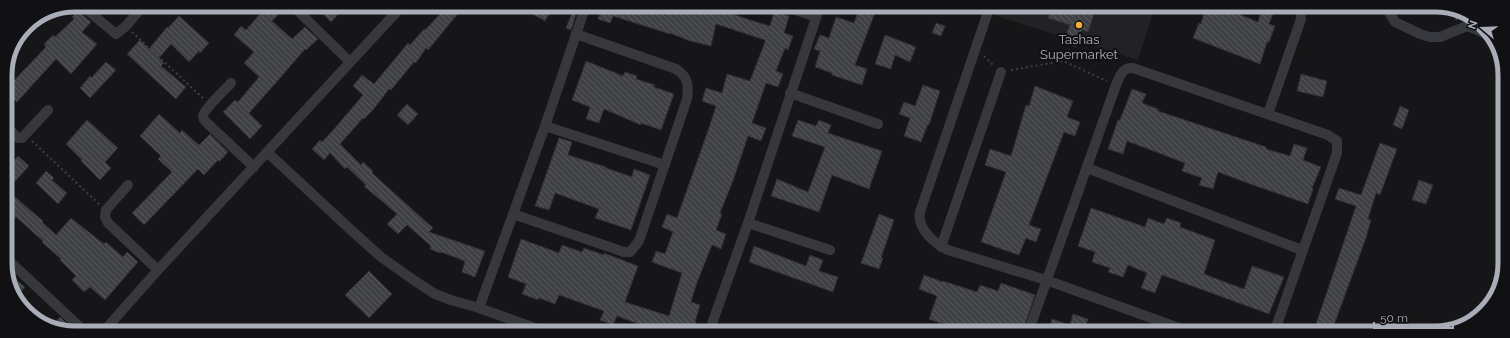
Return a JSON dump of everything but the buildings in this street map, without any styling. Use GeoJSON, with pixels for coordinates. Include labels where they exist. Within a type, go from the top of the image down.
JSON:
{"type":"FeatureCollection","features":[{"type":"Feature","properties":{"kind":"street"},"geometry":{"type":"LineString","coordinates":[[89,12],[113,33],[117,34],[126,26],[137,12]]}},
{"type":"Feature","properties":{"kind":"street"},"geometry":{"type":"LineString","coordinates":[[299,12],[350,62]]}},
{"type":"Feature","properties":{"kind":"street"},"geometry":{"type":"LineString","coordinates":[[108,326],[158,270],[396,12]]}},
{"type":"Feature","properties":{"kind":"street"},"geometry":{"type":"LineString","coordinates":[[479,308],[545,126],[584,12]]}},
{"type":"Feature","properties":{"kind":"street"},"geometry":{"type":"LineString","coordinates":[[801,12],[816,17]]}},
{"type":"Feature","properties":{"kind":"street"},"geometry":{"type":"LineString","coordinates":[[711,326],[748,223],[818,12]]}},
{"type":"Feature","properties":{"kind":"street"},"geometry":{"type":"LineString","coordinates":[[988,12],[919,218],[922,228],[936,244],[941,246],[1046,280],[1174,326]]}},
{"type":"Feature","properties":{"kind":"street"},"geometry":{"type":"LineString","coordinates":[[1268,114],[1301,19],[1300,12]]}},
{"type":"Feature","properties":{"kind":"street"},"geometry":{"type":"LineString","coordinates":[[1389,12],[1396,22],[1420,34],[1430,37],[1440,37],[1461,28],[1470,26],[1481,32]]}},
{"type":"Feature","properties":{"kind":"street"},"geometry":{"type":"LineString","coordinates":[[513,214],[624,252],[630,252],[638,241],[665,165],[687,99],[687,79],[676,69],[576,34]]}},
{"type":"Feature","properties":{"kind":"street"},"geometry":{"type":"LineString","coordinates":[[1030,326],[1116,85],[1125,68],[1133,68],[1328,135],[1335,139],[1338,144],[1337,153],[1276,326]]}},
{"type":"Feature","properties":{"kind":"street"},"geometry":{"type":"LineString","coordinates":[[941,246],[1000,72]]}},
{"type":"Feature","properties":{"kind":"street"},"geometry":{"type":"LineString","coordinates":[[231,83],[203,115],[204,120],[254,167]]}},
{"type":"Feature","properties":{"kind":"street"},"geometry":{"type":"LineString","coordinates":[[790,93],[878,124]]}},
{"type":"Feature","properties":{"kind":"street"},"geometry":{"type":"LineString","coordinates":[[12,132],[18,138],[22,138],[48,110]]}},
{"type":"Feature","properties":{"kind":"street"},"geometry":{"type":"LineString","coordinates":[[545,126],[665,165]]}},
{"type":"Feature","properties":{"kind":"street"},"geometry":{"type":"LineString","coordinates":[[267,152],[351,230],[387,261],[435,294],[529,326]]}},
{"type":"Feature","properties":{"kind":"street"},"geometry":{"type":"LineString","coordinates":[[1087,168],[1302,250]]}},
{"type":"Feature","properties":{"kind":"street"},"geometry":{"type":"LineString","coordinates":[[128,185],[106,210],[104,215],[106,220],[158,270]]}},
{"type":"Feature","properties":{"kind":"street"},"geometry":{"type":"LineString","coordinates":[[748,223],[830,250]]}},
{"type":"Feature","properties":{"kind":"street"},"geometry":{"type":"LineString","coordinates":[[12,264],[79,326]]}},
{"type":"Feature","properties":{"kind":"path"},"geometry":{"type":"LineString","coordinates":[[1454,15],[1458,20],[1470,26]]}},
{"type":"Feature","properties":{"kind":"path"},"geometry":{"type":"LineString","coordinates":[[126,26],[211,105]]}},
{"type":"Feature","properties":{"kind":"path"},"geometry":{"type":"LineString","coordinates":[[976,48],[1000,72],[1063,61],[1116,85]]}},
{"type":"Feature","properties":{"kind":"path"},"geometry":{"type":"LineString","coordinates":[[25,135],[106,210]]}},
{"type":"Feature","properties":{"kind":"shaded area"},"geometry":{"type":"Polygon","coordinates":[[[998,12],[1153,12],[1138,60],[996,16],[998,12]]]}},
{"type":"Feature","properties":{"kind":"place","name":"Tashas Supermarket"},"geometry":{"type":"Point","coordinates":[1079,25]}}]}
